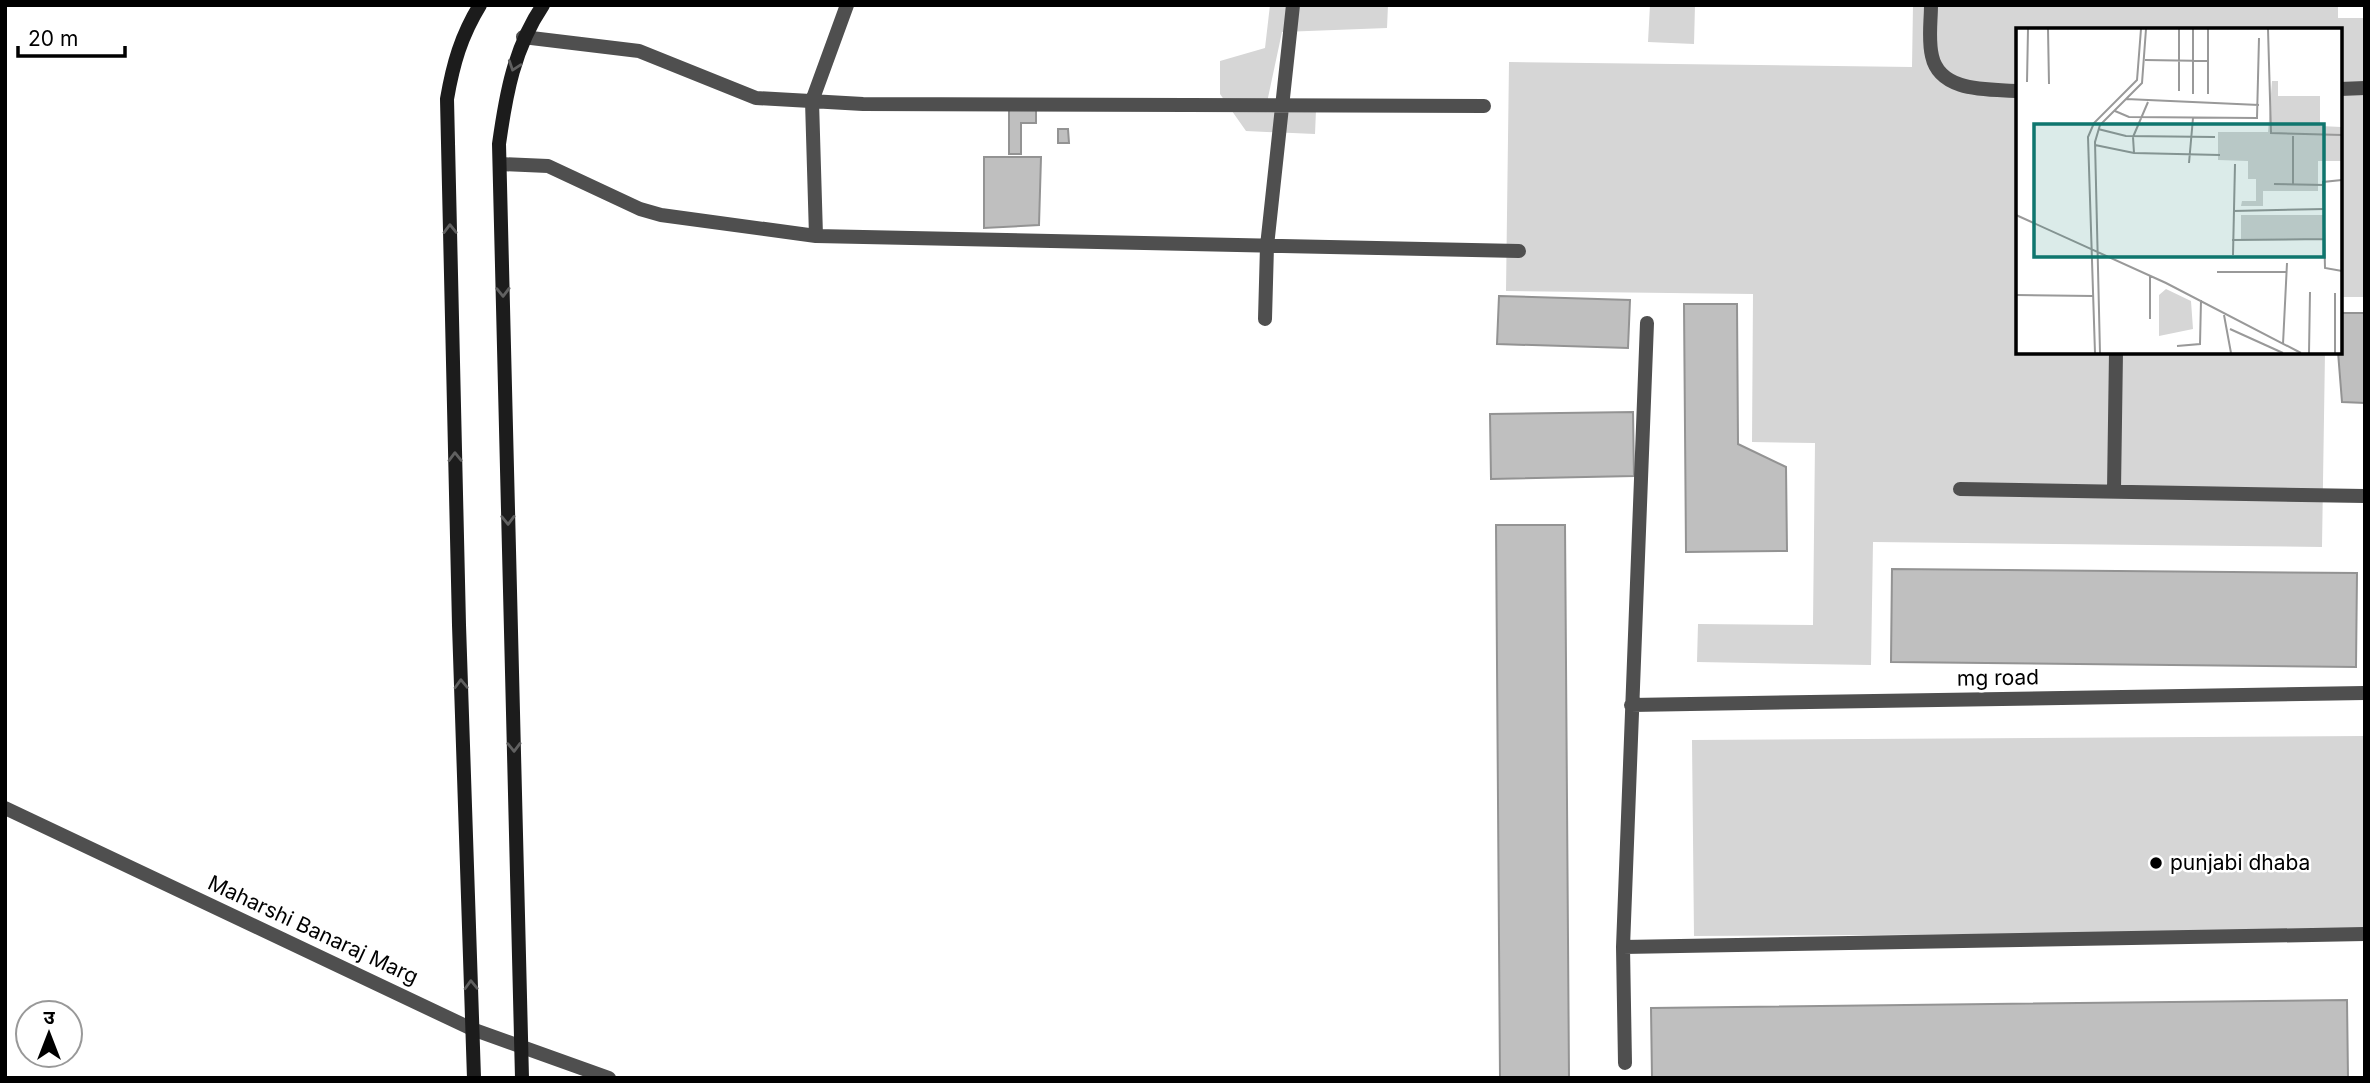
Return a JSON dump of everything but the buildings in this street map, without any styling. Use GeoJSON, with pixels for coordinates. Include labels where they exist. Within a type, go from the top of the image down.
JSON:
{"type":"FeatureCollection","features":[{"type":"Feature","properties":{"kind":"street"},"geometry":{"type":"LineString","coordinates":[[474,1078],[459,625],[447,99],[454,60],[467,26],[480,5]]}},
{"type":"Feature","properties":{"kind":"street"},"geometry":{"type":"LineString","coordinates":[[522,1078],[499,144],[508,84],[523,37],[543,5]]}},
{"type":"Feature","properties":{"kind":"street"},"geometry":{"type":"LineString","coordinates":[[816,236],[812,101],[847,5]]}},
{"type":"Feature","properties":{"kind":"street"},"geometry":{"type":"LineString","coordinates":[[1265,319],[1267,246],[1293,5]]}},
{"type":"Feature","properties":{"kind":"street"},"geometry":{"type":"LineString","coordinates":[[1931,5],[1932,56],[1939,70],[1953,82],[1969,87],[2016,91]]}},
{"type":"Feature","properties":{"kind":"street"},"geometry":{"type":"LineString","coordinates":[[523,37],[639,51],[756,98],[812,101],[1484,106]]}},
{"type":"Feature","properties":{"kind":"street"},"geometry":{"type":"LineString","coordinates":[[2342,89],[2365,88]]}},
{"type":"Feature","properties":{"kind":"street"},"geometry":{"type":"LineString","coordinates":[[499,164],[548,166],[640,209],[661,215],[816,236],[1519,251]]}},
{"type":"Feature","properties":{"kind":"street"},"geometry":{"type":"LineString","coordinates":[[1626,1063],[1623,947],[1647,323]]}},
{"type":"Feature","properties":{"kind":"street"},"geometry":{"type":"LineString","coordinates":[[2114,490],[2116,354]]}},
{"type":"Feature","properties":{"kind":"street"},"geometry":{"type":"LineString","coordinates":[[1960,489],[2365,496]]}},
{"type":"Feature","properties":{"kind":"street","name":"mg road"},"geometry":{"type":"LineString","coordinates":[[1631,705],[2365,693]]}},
{"type":"Feature","properties":{"kind":"street","name":"Maharshi Banaraj Marg"},"geometry":{"type":"LineString","coordinates":[[5,808],[472,1029],[608,1078]]}},
{"type":"Feature","properties":{"kind":"street"},"geometry":{"type":"LineString","coordinates":[[1623,947],[2365,934]]}},
{"type":"Feature","properties":{"kind":"shaded area"},"geometry":{"type":"Polygon","coordinates":[[[1270,5],[1388,5],[1387,28],[1282,32],[1266,107],[1316,110],[1315,134],[1246,131],[1220,94],[1220,61],[1265,48],[1270,5]]]}},
{"type":"Feature","properties":{"kind":"shaded area"},"geometry":{"type":"Polygon","coordinates":[[[1650,5],[1695,5],[1694,44],[1648,42],[1650,5]]]}},
{"type":"Feature","properties":{"kind":"shaded area"},"geometry":{"type":"Polygon","coordinates":[[[1913,5],[2338,5],[2338,18],[2365,18],[2365,297],[2342,297],[2342,28],[2016,28],[2016,354],[2325,354],[2322,547],[1873,542],[1871,665],[1697,662],[1698,624],[1813,625],[1815,443],[1752,442],[1753,294],[1506,291],[1509,62],[1912,67],[1913,5]]]}},
{"type":"Feature","properties":{"kind":"shaded area"},"geometry":{"type":"Polygon","coordinates":[[[2364,736],[2365,932],[1694,936],[1692,740],[2364,736]]]}},
{"type":"Feature","properties":{"kind":"place","name":"punjabi dhaba"},"geometry":{"type":"Point","coordinates":[2156,863]}}]}
